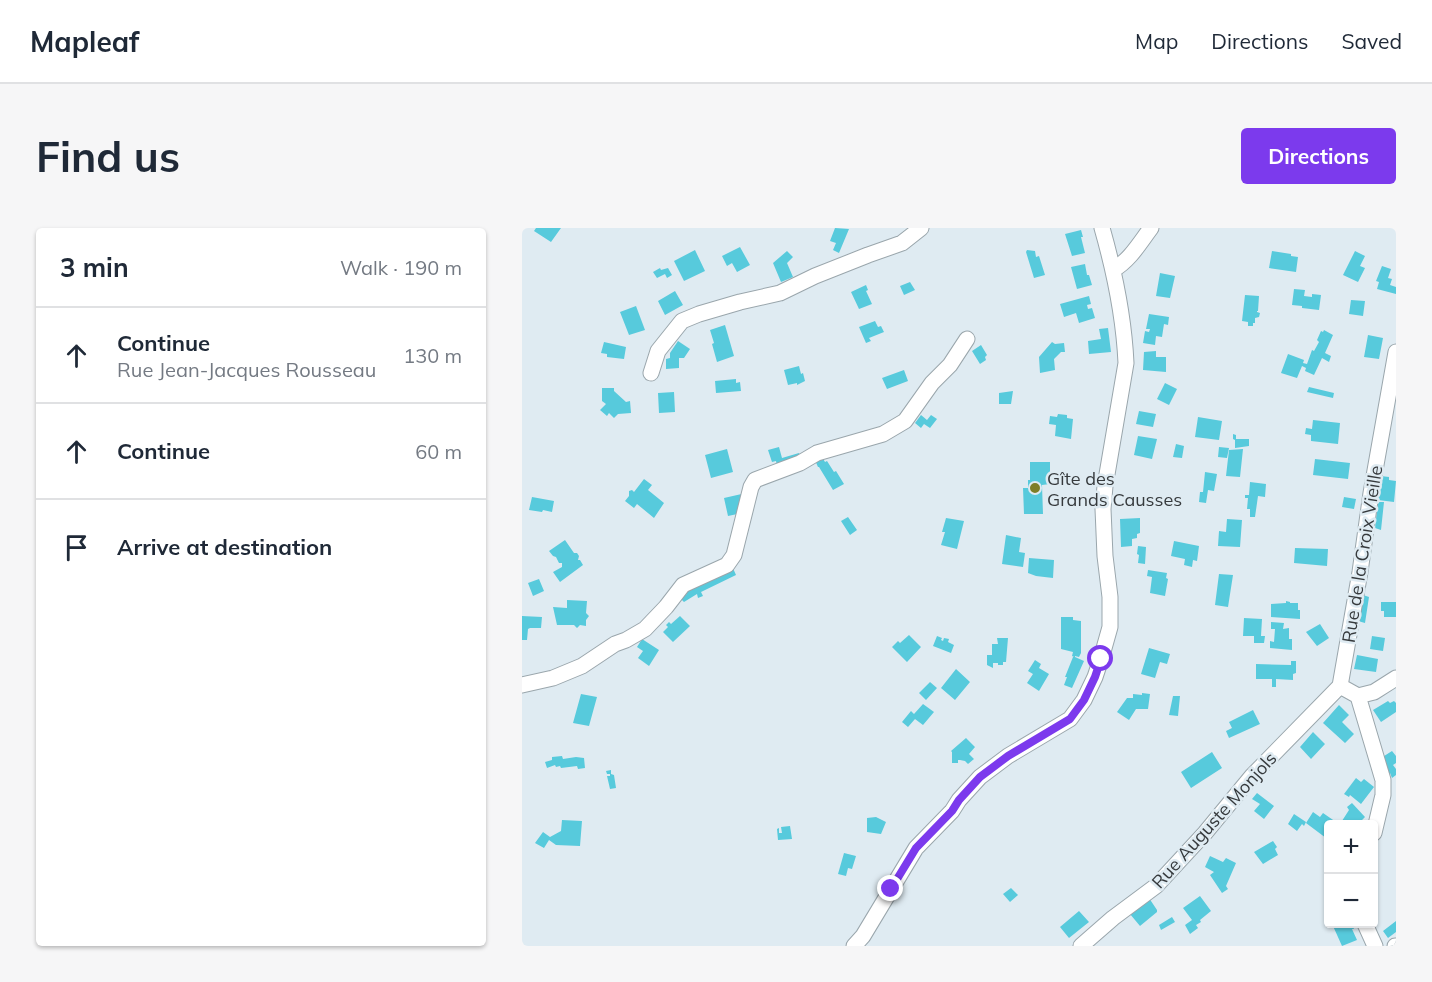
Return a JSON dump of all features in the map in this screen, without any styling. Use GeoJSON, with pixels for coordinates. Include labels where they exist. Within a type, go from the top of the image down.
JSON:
{"type":"FeatureCollection","features":[{"type":"Feature","properties":{"kind":"street"},"geometry":{"type":"LineString","coordinates":[[651,373],[658,351],[682,321],[740,302],[780,293],[815,276],[902,243],[921,228]]}},
{"type":"Feature","properties":{"kind":"street"},"geometry":{"type":"LineString","coordinates":[[854,946],[916,848],[952,811],[959,800],[980,777],[1008,756],[1070,719],[1084,700],[1095,677],[1110,627],[1103,509],[1126,363],[1126,349],[1113,270],[1102,228]]}},
{"type":"Feature","properties":{"kind":"street"},"geometry":{"type":"LineString","coordinates":[[1113,270],[1130,258],[1151,228]]}},
{"type":"Feature","properties":{"kind":"street"},"geometry":{"type":"LineString","coordinates":[[522,685],[553,678],[582,666],[615,644],[645,630],[683,585],[727,564],[734,555],[751,487],[755,480],[800,463],[817,453],[882,434],[905,421],[932,383],[950,365],[967,339]]}},
{"type":"Feature","properties":{"kind":"street","name":"Rue de la Croix Vieille"},"geometry":{"type":"LineString","coordinates":[[1340,686],[1396,352]]}},
{"type":"Feature","properties":{"kind":"street"},"geometry":{"type":"LineString","coordinates":[[1340,686],[1358,696],[1374,692],[1396,678]]}},
{"type":"Feature","properties":{"kind":"street","name":"Rue Auguste Monjols"},"geometry":{"type":"LineString","coordinates":[[1082,946],[1113,918],[1156,886],[1205,833],[1252,776],[1340,686]]}},
{"type":"Feature","properties":{"kind":"street"},"geometry":{"type":"LineString","coordinates":[[1358,696],[1383,780],[1383,795],[1377,820]]}},
{"type":"Feature","properties":{"kind":"street"},"geometry":{"type":"LineString","coordinates":[[1367,928],[1375,946]]}},
{"type":"Feature","properties":{"kind":"building"},"geometry":{"type":"Polygon","coordinates":[[[536,228],[561,228],[551,242],[534,231],[536,228]]]}},
{"type":"Feature","properties":{"kind":"building"},"geometry":{"type":"Polygon","coordinates":[[[835,228],[849,229],[839,253],[833,250],[836,243],[830,241],[835,228]]]}},
{"type":"Feature","properties":{"kind":"building"},"geometry":{"type":"Polygon","coordinates":[[[1081,230],[1085,253],[1072,256],[1065,234],[1081,230]]]}},
{"type":"Feature","properties":{"kind":"building"},"geometry":{"type":"Polygon","coordinates":[[[740,247],[750,265],[737,272],[732,263],[727,266],[722,256],[740,247]]]}},
{"type":"Feature","properties":{"kind":"building"},"geometry":{"type":"Polygon","coordinates":[[[695,250],[705,271],[684,281],[674,261],[695,250]]]}},
{"type":"Feature","properties":{"kind":"building"},"geometry":{"type":"Polygon","coordinates":[[[1027,250],[1035,251],[1036,257],[1039,256],[1045,275],[1034,278],[1027,250]]]}},
{"type":"Feature","properties":{"kind":"building"},"geometry":{"type":"Polygon","coordinates":[[[787,251],[793,257],[787,263],[793,277],[781,282],[773,263],[787,251]]]}},
{"type":"Feature","properties":{"kind":"building"},"geometry":{"type":"Polygon","coordinates":[[[1272,251],[1298,257],[1296,272],[1269,268],[1272,251]]]}},
{"type":"Feature","properties":{"kind":"building"},"geometry":{"type":"Polygon","coordinates":[[[1355,251],[1365,256],[1360,266],[1365,268],[1358,282],[1343,275],[1355,251]]]}},
{"type":"Feature","properties":{"kind":"building"},"geometry":{"type":"Polygon","coordinates":[[[1085,264],[1092,285],[1077,289],[1071,267],[1085,264]]]}},
{"type":"Feature","properties":{"kind":"building"},"geometry":{"type":"Polygon","coordinates":[[[1382,266],[1391,269],[1388,278],[1392,279],[1390,285],[1396,287],[1396,294],[1377,289],[1379,282],[1376,281],[1382,266]]]}},
{"type":"Feature","properties":{"kind":"building"},"geometry":{"type":"Polygon","coordinates":[[[660,268],[661,270],[668,268],[672,275],[667,278],[665,274],[657,278],[653,272],[660,268]]]}},
{"type":"Feature","properties":{"kind":"building"},"geometry":{"type":"Polygon","coordinates":[[[1160,273],[1175,276],[1170,298],[1156,296],[1160,273]]]}},
{"type":"Feature","properties":{"kind":"building"},"geometry":{"type":"Polygon","coordinates":[[[910,282],[915,290],[904,295],[900,286],[910,282]]]}},
{"type":"Feature","properties":{"kind":"building"},"geometry":{"type":"Polygon","coordinates":[[[866,285],[868,290],[866,291],[872,304],[859,309],[851,292],[866,285]]]}},
{"type":"Feature","properties":{"kind":"building"},"geometry":{"type":"Polygon","coordinates":[[[1294,289],[1305,290],[1304,296],[1321,295],[1319,310],[1292,305],[1294,289]]]}},
{"type":"Feature","properties":{"kind":"building"},"geometry":{"type":"Polygon","coordinates":[[[675,291],[683,305],[665,315],[658,301],[675,291]]]}},
{"type":"Feature","properties":{"kind":"building"},"geometry":{"type":"Polygon","coordinates":[[[1245,295],[1259,296],[1257,312],[1260,313],[1259,317],[1255,318],[1253,326],[1248,326],[1248,322],[1242,321],[1245,295]]]}},
{"type":"Feature","properties":{"kind":"building"},"geometry":{"type":"Polygon","coordinates":[[[1089,296],[1091,304],[1087,305],[1088,309],[1092,308],[1095,318],[1079,323],[1076,313],[1064,317],[1060,304],[1089,296]]]}},
{"type":"Feature","properties":{"kind":"building"},"geometry":{"type":"Polygon","coordinates":[[[1351,300],[1365,301],[1363,316],[1349,314],[1351,300]]]}},
{"type":"Feature","properties":{"kind":"building"},"geometry":{"type":"Polygon","coordinates":[[[636,306],[645,330],[629,335],[620,312],[636,306]]]}},
{"type":"Feature","properties":{"kind":"building"},"geometry":{"type":"Polygon","coordinates":[[[1149,314],[1169,317],[1168,325],[1164,324],[1162,337],[1156,336],[1155,345],[1143,343],[1145,331],[1149,332],[1150,329],[1146,329],[1149,314]]]}},
{"type":"Feature","properties":{"kind":"building"},"geometry":{"type":"Polygon","coordinates":[[[875,321],[884,332],[869,338],[871,341],[866,343],[859,327],[875,321]]]}},
{"type":"Feature","properties":{"kind":"building"},"geometry":{"type":"Polygon","coordinates":[[[725,325],[734,356],[717,362],[710,330],[725,325]]]}},
{"type":"Feature","properties":{"kind":"building"},"geometry":{"type":"Polygon","coordinates":[[[1108,328],[1111,352],[1089,354],[1088,341],[1101,339],[1099,329],[1108,328]]]}},
{"type":"Feature","properties":{"kind":"building"},"geometry":{"type":"Polygon","coordinates":[[[1324,330],[1333,335],[1325,353],[1331,356],[1329,362],[1322,358],[1314,375],[1305,371],[1306,368],[1302,366],[1297,378],[1281,373],[1288,354],[1304,360],[1303,363],[1307,364],[1312,350],[1314,351],[1319,342],[1317,340],[1321,331],[1324,330]]]}},
{"type":"Feature","properties":{"kind":"building"},"geometry":{"type":"Polygon","coordinates":[[[1368,335],[1383,338],[1379,359],[1364,357],[1368,335]]]}},
{"type":"Feature","properties":{"kind":"building"},"geometry":{"type":"Polygon","coordinates":[[[678,341],[690,349],[684,358],[679,358],[679,368],[666,369],[666,359],[670,358],[670,353],[678,341]]]}},
{"type":"Feature","properties":{"kind":"building"},"geometry":{"type":"Polygon","coordinates":[[[604,342],[626,347],[624,359],[607,357],[607,354],[601,353],[604,342]]]}},
{"type":"Feature","properties":{"kind":"building"},"geometry":{"type":"Polygon","coordinates":[[[1052,342],[1064,343],[1065,352],[1061,352],[1054,359],[1055,370],[1040,373],[1039,357],[1052,342]]]}},
{"type":"Feature","properties":{"kind":"building"},"geometry":{"type":"Polygon","coordinates":[[[981,345],[987,355],[986,360],[980,364],[972,351],[981,345]]]}},
{"type":"Feature","properties":{"kind":"building"},"geometry":{"type":"Polygon","coordinates":[[[1156,351],[1156,357],[1166,357],[1166,372],[1143,370],[1144,352],[1156,351]]]}},
{"type":"Feature","properties":{"kind":"building"},"geometry":{"type":"Polygon","coordinates":[[[799,366],[805,381],[797,385],[797,383],[788,385],[784,370],[799,366]]]}},
{"type":"Feature","properties":{"kind":"building"},"geometry":{"type":"Polygon","coordinates":[[[904,370],[908,381],[887,389],[882,378],[904,370]]]}},
{"type":"Feature","properties":{"kind":"building"},"geometry":{"type":"Polygon","coordinates":[[[736,379],[736,383],[740,382],[741,391],[716,393],[715,381],[736,379]]]}},
{"type":"Feature","properties":{"kind":"building"},"geometry":{"type":"Polygon","coordinates":[[[1165,383],[1177,389],[1169,405],[1157,399],[1165,383]]]}},
{"type":"Feature","properties":{"kind":"building"},"geometry":{"type":"Polygon","coordinates":[[[1309,387],[1334,393],[1333,398],[1307,392],[1309,387]]]}},
{"type":"Feature","properties":{"kind":"building"},"geometry":{"type":"Polygon","coordinates":[[[602,388],[614,388],[614,391],[626,402],[630,401],[631,413],[618,414],[614,418],[609,413],[607,416],[600,410],[606,404],[602,401],[602,388]]]}},
{"type":"Feature","properties":{"kind":"building"},"geometry":{"type":"Polygon","coordinates":[[[1013,391],[1011,404],[999,404],[999,393],[1013,391]]]}},
{"type":"Feature","properties":{"kind":"building"},"geometry":{"type":"Polygon","coordinates":[[[674,392],[675,412],[659,413],[658,393],[674,392]]]}},
{"type":"Feature","properties":{"kind":"building"},"geometry":{"type":"Polygon","coordinates":[[[1139,411],[1156,414],[1153,427],[1136,424],[1139,411]]]}},
{"type":"Feature","properties":{"kind":"building"},"geometry":{"type":"Polygon","coordinates":[[[1058,414],[1067,415],[1067,418],[1073,419],[1071,439],[1055,436],[1056,425],[1049,424],[1050,416],[1057,417],[1058,414]]]}},
{"type":"Feature","properties":{"kind":"building"},"geometry":{"type":"Polygon","coordinates":[[[921,415],[927,420],[931,415],[937,419],[930,428],[924,424],[921,428],[915,423],[921,415]]]}},
{"type":"Feature","properties":{"kind":"building"},"geometry":{"type":"Polygon","coordinates":[[[1198,417],[1222,421],[1219,440],[1195,437],[1198,417]]]}},
{"type":"Feature","properties":{"kind":"building"},"geometry":{"type":"Polygon","coordinates":[[[1313,420],[1340,423],[1338,444],[1311,441],[1311,435],[1305,434],[1306,428],[1312,429],[1313,420]]]}},
{"type":"Feature","properties":{"kind":"building"},"geometry":{"type":"Polygon","coordinates":[[[1233,434],[1236,435],[1236,439],[1249,439],[1249,446],[1235,448],[1233,434]]]}},
{"type":"Feature","properties":{"kind":"building"},"geometry":{"type":"Polygon","coordinates":[[[1138,436],[1157,439],[1152,459],[1134,455],[1138,436]]]}},
{"type":"Feature","properties":{"kind":"building"},"geometry":{"type":"Polygon","coordinates":[[[1176,444],[1184,446],[1182,458],[1173,457],[1176,444]]]}},
{"type":"Feature","properties":{"kind":"building"},"geometry":{"type":"Polygon","coordinates":[[[779,447],[782,458],[799,453],[801,459],[777,466],[776,461],[772,462],[768,450],[779,447]]]}},
{"type":"Feature","properties":{"kind":"building"},"geometry":{"type":"Polygon","coordinates":[[[1219,447],[1229,448],[1227,458],[1218,457],[1219,447]]]}},
{"type":"Feature","properties":{"kind":"building"},"geometry":{"type":"Polygon","coordinates":[[[727,449],[733,472],[711,478],[705,455],[727,449]]]}},
{"type":"Feature","properties":{"kind":"building"},"geometry":{"type":"Polygon","coordinates":[[[1243,449],[1240,477],[1226,476],[1229,450],[1243,449]]]}},
{"type":"Feature","properties":{"kind":"building"},"geometry":{"type":"Polygon","coordinates":[[[821,455],[834,472],[836,471],[844,484],[833,490],[814,458],[821,455]]]}},
{"type":"Feature","properties":{"kind":"building"},"geometry":{"type":"Polygon","coordinates":[[[1315,459],[1350,463],[1348,479],[1313,475],[1315,459]]]}},
{"type":"Feature","properties":{"kind":"building","name":"Gîte des Grands Causses"},"geometry":{"type":"Polygon","coordinates":[[[1030,462],[1050,462],[1050,484],[1042,485],[1043,514],[1024,514],[1023,488],[1028,488],[1030,462]]]}},
{"type":"Feature","properties":{"kind":"building"},"geometry":{"type":"Polygon","coordinates":[[[1205,472],[1217,474],[1214,491],[1208,490],[1206,503],[1199,502],[1200,492],[1203,492],[1205,472]]]}},
{"type":"Feature","properties":{"kind":"building"},"geometry":{"type":"Polygon","coordinates":[[[1381,476],[1396,481],[1394,502],[1378,500],[1381,476]]]}},
{"type":"Feature","properties":{"kind":"building"},"geometry":{"type":"Polygon","coordinates":[[[644,479],[652,485],[648,490],[664,503],[654,518],[637,504],[634,508],[625,501],[629,496],[629,491],[634,492],[644,479]]]}},
{"type":"Feature","properties":{"kind":"building"},"geometry":{"type":"Polygon","coordinates":[[[1250,482],[1266,484],[1265,497],[1258,496],[1255,517],[1250,517],[1250,509],[1247,509],[1248,498],[1245,498],[1245,495],[1249,495],[1250,482]]]}},
{"type":"Feature","properties":{"kind":"building"},"geometry":{"type":"Polygon","coordinates":[[[746,493],[742,513],[728,516],[724,498],[746,493]]]}},
{"type":"Feature","properties":{"kind":"building"},"geometry":{"type":"Polygon","coordinates":[[[532,497],[554,501],[552,512],[529,510],[532,497]]]}},
{"type":"Feature","properties":{"kind":"building"},"geometry":{"type":"Polygon","coordinates":[[[1344,497],[1356,499],[1354,509],[1342,507],[1344,497]]]}},
{"type":"Feature","properties":{"kind":"building"},"geometry":{"type":"Polygon","coordinates":[[[1378,502],[1384,502],[1381,530],[1375,528],[1378,502]]]}},
{"type":"Feature","properties":{"kind":"building"},"geometry":{"type":"Polygon","coordinates":[[[848,517],[857,530],[850,535],[841,521],[848,517]]]}},
{"type":"Feature","properties":{"kind":"building"},"geometry":{"type":"Polygon","coordinates":[[[946,518],[964,521],[957,549],[941,545],[946,518]]]}},
{"type":"Feature","properties":{"kind":"building"},"geometry":{"type":"Polygon","coordinates":[[[1140,518],[1140,533],[1137,534],[1137,538],[1132,539],[1132,546],[1121,547],[1120,519],[1140,518]]]}},
{"type":"Feature","properties":{"kind":"building"},"geometry":{"type":"Polygon","coordinates":[[[1227,519],[1242,520],[1240,547],[1218,546],[1219,531],[1226,532],[1227,519]]]}},
{"type":"Feature","properties":{"kind":"building"},"geometry":{"type":"Polygon","coordinates":[[[1006,535],[1021,538],[1019,552],[1025,553],[1023,567],[1002,564],[1006,535]]]}},
{"type":"Feature","properties":{"kind":"building"},"geometry":{"type":"Polygon","coordinates":[[[565,540],[574,553],[577,553],[578,560],[583,565],[560,582],[553,572],[562,567],[562,563],[559,563],[549,551],[565,540]]]}},
{"type":"Feature","properties":{"kind":"building"},"geometry":{"type":"Polygon","coordinates":[[[1174,541],[1199,546],[1197,561],[1193,560],[1192,567],[1184,565],[1185,559],[1171,556],[1174,541]]]}},
{"type":"Feature","properties":{"kind":"building"},"geometry":{"type":"Polygon","coordinates":[[[1138,546],[1146,547],[1145,564],[1138,563],[1138,546]]]}},
{"type":"Feature","properties":{"kind":"building"},"geometry":{"type":"Polygon","coordinates":[[[1295,548],[1328,549],[1327,566],[1294,563],[1295,548]]]}},
{"type":"Feature","properties":{"kind":"building"},"geometry":{"type":"Polygon","coordinates":[[[1029,558],[1054,560],[1053,578],[1028,573],[1029,558]]]}},
{"type":"Feature","properties":{"kind":"building"},"geometry":{"type":"Polygon","coordinates":[[[732,566],[736,575],[701,592],[703,596],[698,598],[697,594],[684,602],[681,599],[687,594],[685,587],[732,566]]]}},
{"type":"Feature","properties":{"kind":"building"},"geometry":{"type":"Polygon","coordinates":[[[1148,570],[1167,573],[1165,596],[1150,593],[1152,577],[1147,576],[1148,570]]]}},
{"type":"Feature","properties":{"kind":"building"},"geometry":{"type":"Polygon","coordinates":[[[1219,574],[1233,575],[1228,607],[1215,605],[1219,574]]]}},
{"type":"Feature","properties":{"kind":"building"},"geometry":{"type":"Polygon","coordinates":[[[539,579],[544,591],[533,596],[528,583],[539,579]]]}},
{"type":"Feature","properties":{"kind":"building"},"geometry":{"type":"Polygon","coordinates":[[[1363,595],[1369,597],[1365,623],[1358,621],[1363,595]]]}},
{"type":"Feature","properties":{"kind":"building"},"geometry":{"type":"Polygon","coordinates":[[[567,600],[587,601],[586,613],[589,616],[586,626],[580,625],[577,628],[574,625],[557,625],[553,607],[567,608],[567,600]]]}},
{"type":"Feature","properties":{"kind":"building"},"geometry":{"type":"Polygon","coordinates":[[[1286,601],[1298,603],[1300,619],[1271,617],[1271,604],[1286,603],[1286,601]]]}},
{"type":"Feature","properties":{"kind":"building"},"geometry":{"type":"Polygon","coordinates":[[[1381,602],[1396,602],[1396,617],[1384,617],[1381,602]]]}},
{"type":"Feature","properties":{"kind":"building"},"geometry":{"type":"Polygon","coordinates":[[[522,616],[542,617],[541,628],[528,629],[527,640],[522,640],[522,616]]]}},
{"type":"Feature","properties":{"kind":"building"},"geometry":{"type":"Polygon","coordinates":[[[680,616],[690,626],[673,642],[663,632],[669,622],[671,624],[680,616]]]}},
{"type":"Feature","properties":{"kind":"building"},"geometry":{"type":"Polygon","coordinates":[[[1061,617],[1073,617],[1073,620],[1081,621],[1081,653],[1079,657],[1075,657],[1084,661],[1072,688],[1064,685],[1074,657],[1073,652],[1061,649],[1061,617]]]}},
{"type":"Feature","properties":{"kind":"building"},"geometry":{"type":"Polygon","coordinates":[[[1244,618],[1262,619],[1261,636],[1265,636],[1264,643],[1254,643],[1254,636],[1243,636],[1244,618]]]}},
{"type":"Feature","properties":{"kind":"building"},"geometry":{"type":"Polygon","coordinates":[[[1271,622],[1284,623],[1283,629],[1289,628],[1292,650],[1270,648],[1270,641],[1274,642],[1275,629],[1271,629],[1271,622]]]}},
{"type":"Feature","properties":{"kind":"building"},"geometry":{"type":"Polygon","coordinates":[[[1320,624],[1329,638],[1317,646],[1306,632],[1320,624]]]}},
{"type":"Feature","properties":{"kind":"building"},"geometry":{"type":"Polygon","coordinates":[[[909,635],[921,647],[907,662],[892,647],[909,635]]]}},
{"type":"Feature","properties":{"kind":"building"},"geometry":{"type":"Polygon","coordinates":[[[937,636],[943,641],[944,638],[949,639],[948,642],[954,645],[951,653],[933,646],[937,636]]]}},
{"type":"Feature","properties":{"kind":"building"},"geometry":{"type":"Polygon","coordinates":[[[1372,636],[1385,638],[1383,651],[1370,649],[1372,636]]]}},
{"type":"Feature","properties":{"kind":"building"},"geometry":{"type":"Polygon","coordinates":[[[997,638],[1008,638],[1006,662],[1003,662],[1003,665],[993,663],[993,668],[987,665],[987,655],[992,655],[992,644],[998,644],[997,638]]]}},
{"type":"Feature","properties":{"kind":"building"},"geometry":{"type":"Polygon","coordinates":[[[642,639],[659,650],[649,666],[638,658],[643,651],[637,647],[642,639]]]}},
{"type":"Feature","properties":{"kind":"building"},"geometry":{"type":"Polygon","coordinates":[[[1149,648],[1170,654],[1167,664],[1160,662],[1155,678],[1141,674],[1149,648]]]}},
{"type":"Feature","properties":{"kind":"building"},"geometry":{"type":"Polygon","coordinates":[[[1357,655],[1378,659],[1376,672],[1354,669],[1357,655]]]}},
{"type":"Feature","properties":{"kind":"building"},"geometry":{"type":"Polygon","coordinates":[[[1035,660],[1041,664],[1039,668],[1049,674],[1039,691],[1027,683],[1033,674],[1028,671],[1035,660]]]}},
{"type":"Feature","properties":{"kind":"building"},"geometry":{"type":"Polygon","coordinates":[[[1291,661],[1296,661],[1296,673],[1293,674],[1293,680],[1276,679],[1276,687],[1272,687],[1272,679],[1256,679],[1256,664],[1291,665],[1291,661]]]}},
{"type":"Feature","properties":{"kind":"building"},"geometry":{"type":"Polygon","coordinates":[[[956,669],[970,682],[955,700],[941,688],[956,669]]]}},
{"type":"Feature","properties":{"kind":"building"},"geometry":{"type":"Polygon","coordinates":[[[930,682],[937,688],[926,700],[919,693],[930,682]]]}},
{"type":"Feature","properties":{"kind":"building"},"geometry":{"type":"Polygon","coordinates":[[[1142,693],[1150,694],[1148,709],[1136,709],[1129,720],[1117,712],[1127,698],[1133,698],[1133,694],[1142,695],[1142,693]]]}},
{"type":"Feature","properties":{"kind":"building"},"geometry":{"type":"Polygon","coordinates":[[[581,694],[597,697],[589,726],[573,723],[581,694]]]}},
{"type":"Feature","properties":{"kind":"building"},"geometry":{"type":"Polygon","coordinates":[[[1173,696],[1180,696],[1178,716],[1169,715],[1173,696]]]}},
{"type":"Feature","properties":{"kind":"building"},"geometry":{"type":"Polygon","coordinates":[[[1388,701],[1396,703],[1396,712],[1381,722],[1373,710],[1388,701]]]}},
{"type":"Feature","properties":{"kind":"building"},"geometry":{"type":"Polygon","coordinates":[[[923,704],[934,712],[923,725],[915,719],[908,727],[902,722],[911,711],[914,714],[923,704]]]}},
{"type":"Feature","properties":{"kind":"building"},"geometry":{"type":"Polygon","coordinates":[[[1339,705],[1349,715],[1342,722],[1354,734],[1345,743],[1323,723],[1339,705]]]}},
{"type":"Feature","properties":{"kind":"building"},"geometry":{"type":"Polygon","coordinates":[[[1253,710],[1260,724],[1229,738],[1226,731],[1232,728],[1229,722],[1253,710]]]}},
{"type":"Feature","properties":{"kind":"building"},"geometry":{"type":"Polygon","coordinates":[[[1313,732],[1325,744],[1311,759],[1300,747],[1313,732]]]}},
{"type":"Feature","properties":{"kind":"building"},"geometry":{"type":"Polygon","coordinates":[[[966,738],[975,747],[969,754],[974,759],[968,764],[960,760],[958,763],[952,763],[951,751],[966,738]]]}},
{"type":"Feature","properties":{"kind":"building"},"geometry":{"type":"Polygon","coordinates":[[[1392,751],[1396,756],[1396,763],[1393,765],[1396,775],[1392,778],[1390,773],[1386,775],[1381,758],[1392,751]]]}},
{"type":"Feature","properties":{"kind":"building"},"geometry":{"type":"Polygon","coordinates":[[[1212,752],[1222,768],[1191,788],[1181,772],[1212,752]]]}},
{"type":"Feature","properties":{"kind":"building"},"geometry":{"type":"Polygon","coordinates":[[[562,756],[563,759],[584,758],[585,768],[578,769],[577,766],[561,768],[555,765],[547,768],[545,762],[552,760],[552,757],[562,756]]]}},
{"type":"Feature","properties":{"kind":"building"},"geometry":{"type":"Polygon","coordinates":[[[611,770],[616,788],[610,789],[607,776],[610,774],[606,771],[611,770]]]}},
{"type":"Feature","properties":{"kind":"building"},"geometry":{"type":"Polygon","coordinates":[[[1356,778],[1361,782],[1364,779],[1374,787],[1361,804],[1350,795],[1349,797],[1344,794],[1356,778]]]}},
{"type":"Feature","properties":{"kind":"building"},"geometry":{"type":"Polygon","coordinates":[[[1257,793],[1274,806],[1264,819],[1254,811],[1260,804],[1252,799],[1257,793]]]}},
{"type":"Feature","properties":{"kind":"building"},"geometry":{"type":"Polygon","coordinates":[[[1352,803],[1365,817],[1362,820],[1343,820],[1349,810],[1347,807],[1352,803]]]}},
{"type":"Feature","properties":{"kind":"building"},"geometry":{"type":"Polygon","coordinates":[[[1313,812],[1320,817],[1323,813],[1333,820],[1324,820],[1324,836],[1306,823],[1313,812]]]}},
{"type":"Feature","properties":{"kind":"building"},"geometry":{"type":"Polygon","coordinates":[[[1294,814],[1306,822],[1297,831],[1288,824],[1294,814]]]}},
{"type":"Feature","properties":{"kind":"building"},"geometry":{"type":"Polygon","coordinates":[[[876,817],[886,822],[881,834],[867,832],[867,818],[876,817]]]}},
{"type":"Feature","properties":{"kind":"building"},"geometry":{"type":"Polygon","coordinates":[[[562,820],[582,821],[580,846],[556,845],[549,840],[544,848],[535,843],[543,832],[550,837],[561,831],[562,820]]]}},
{"type":"Feature","properties":{"kind":"building"},"geometry":{"type":"Polygon","coordinates":[[[790,826],[792,839],[778,840],[777,829],[779,828],[779,833],[782,833],[781,827],[790,826]]]}},
{"type":"Feature","properties":{"kind":"building"},"geometry":{"type":"Polygon","coordinates":[[[1273,841],[1278,855],[1263,864],[1254,852],[1273,841]]]}},
{"type":"Feature","properties":{"kind":"building"},"geometry":{"type":"Polygon","coordinates":[[[844,853],[856,856],[852,869],[848,868],[846,876],[838,874],[844,853]]]}},
{"type":"Feature","properties":{"kind":"building"},"geometry":{"type":"Polygon","coordinates":[[[1210,856],[1223,862],[1226,858],[1236,863],[1226,886],[1228,889],[1222,893],[1210,875],[1214,872],[1205,867],[1210,856]]]}},
{"type":"Feature","properties":{"kind":"building"},"geometry":{"type":"Polygon","coordinates":[[[1011,888],[1018,895],[1010,902],[1003,894],[1011,888]]]}},
{"type":"Feature","properties":{"kind":"building"},"geometry":{"type":"Polygon","coordinates":[[[1200,896],[1211,911],[1200,920],[1201,922],[1196,925],[1198,928],[1190,934],[1185,925],[1192,920],[1183,908],[1200,896]]]}},
{"type":"Feature","properties":{"kind":"building"},"geometry":{"type":"Polygon","coordinates":[[[1149,898],[1157,912],[1140,926],[1130,914],[1149,898]]]}},
{"type":"Feature","properties":{"kind":"building"},"geometry":{"type":"Polygon","coordinates":[[[1079,911],[1089,922],[1069,938],[1060,927],[1079,911]]]}},
{"type":"Feature","properties":{"kind":"building"},"geometry":{"type":"Polygon","coordinates":[[[1172,917],[1175,922],[1161,930],[1159,925],[1172,917]]]}},
{"type":"Feature","properties":{"kind":"building"},"geometry":{"type":"Polygon","coordinates":[[[1396,921],[1396,932],[1388,938],[1383,931],[1396,921]]]}},
{"type":"Feature","properties":{"kind":"building"},"geometry":{"type":"Polygon","coordinates":[[[1334,928],[1354,928],[1352,929],[1357,940],[1342,946],[1334,928]]]}},
{"type":"Feature","properties":{"kind":"place","name":"Gîte des Grands Causses"},"geometry":{"type":"Point","coordinates":[1035,488]}},
{"type":"Feature","properties":{"kind":"route"},"geometry":{"type":"LineString","coordinates":[[891,889],[916,848],[952,811],[980,777],[1008,756],[1070,719],[1084,700],[1101,659]]}}]}
